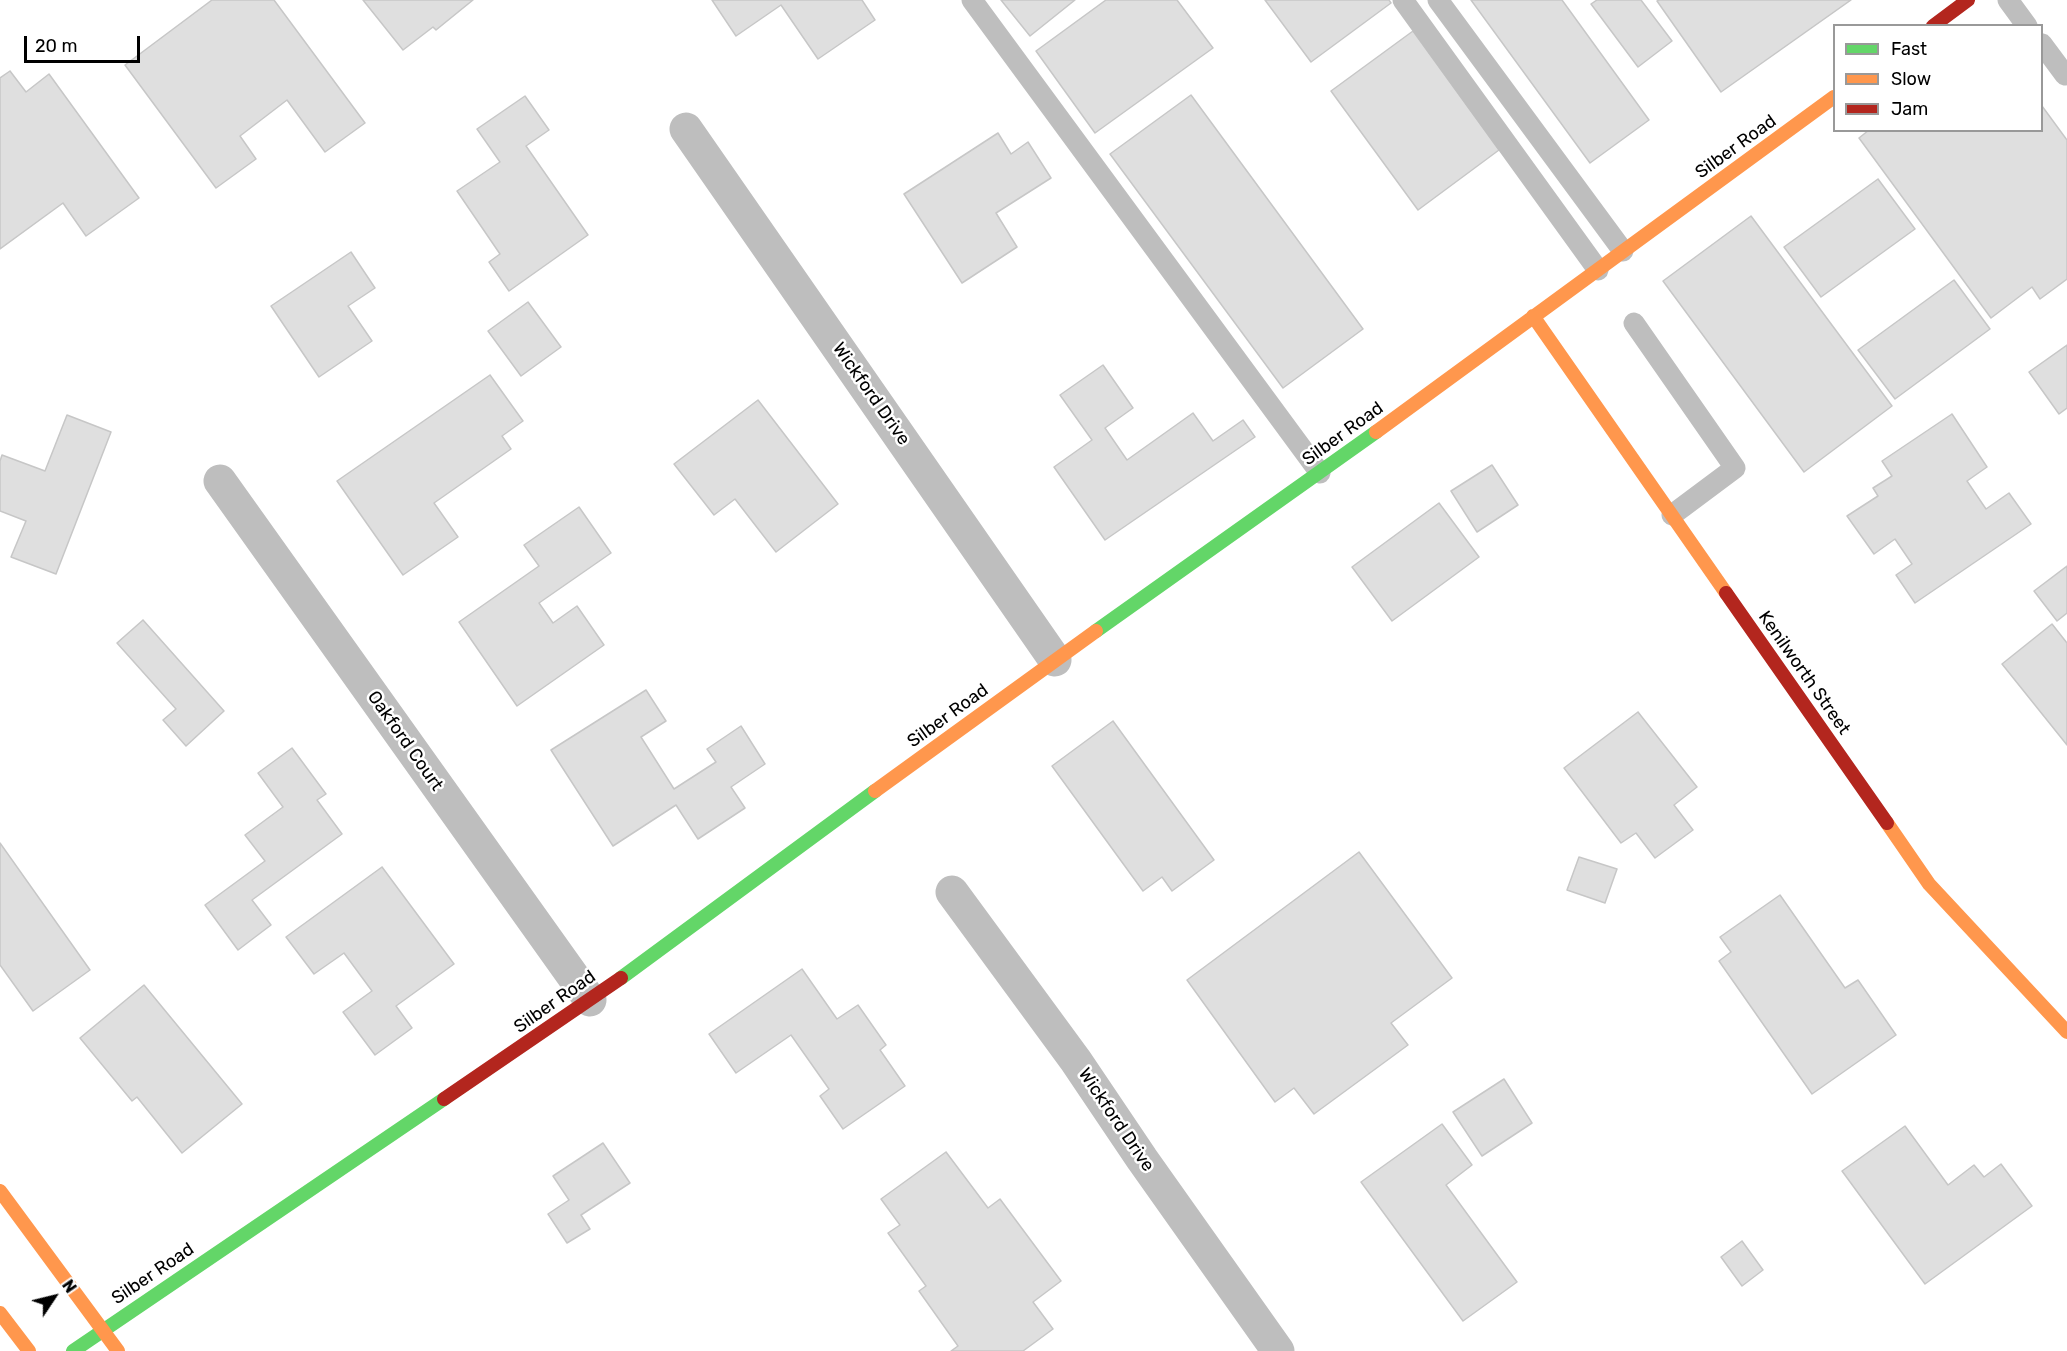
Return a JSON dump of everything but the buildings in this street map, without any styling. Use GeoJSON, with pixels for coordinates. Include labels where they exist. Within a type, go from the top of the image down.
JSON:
{"type":"FeatureCollection","features":[{"type":"Feature","properties":{"kind":"street"},"geometry":{"type":"LineString","coordinates":[[1936,24],[1968,0]]}},
{"type":"Feature","properties":{"kind":"street","name":"Silber Road"},"geometry":{"type":"LineString","coordinates":[[73,1351],[590,1000],[1055,660],[1320,473],[1833,98]]}},
{"type":"Feature","properties":{"kind":"street","name":"Wickford Drive"},"geometry":{"type":"LineString","coordinates":[[686,129],[1055,660]]}},
{"type":"Feature","properties":{"kind":"street","name":"Kenilworth Street"},"geometry":{"type":"LineString","coordinates":[[1533,316],[1929,884],[2067,1032]]}},
{"type":"Feature","properties":{"kind":"street","name":"Oakford Court"},"geometry":{"type":"LineString","coordinates":[[220,481],[590,1000]]}},
{"type":"Feature","properties":{"kind":"street","name":"Wickford Drive"},"geometry":{"type":"LineString","coordinates":[[952,892],[1076,1061],[1142,1159],[1278,1351]]}},
{"type":"Feature","properties":{"kind":"street"},"geometry":{"type":"LineString","coordinates":[[0,1191],[118,1351]]}},
{"type":"Feature","properties":{"kind":"street"},"geometry":{"type":"LineString","coordinates":[[0,1313],[29,1351]]}},
{"type":"Feature","properties":{"kind":"lane"},"geometry":{"type":"LineString","coordinates":[[972,0],[1320,473]]}},
{"type":"Feature","properties":{"kind":"lane"},"geometry":{"type":"LineString","coordinates":[[1403,0],[1598,270]]}},
{"type":"Feature","properties":{"kind":"lane"},"geometry":{"type":"LineString","coordinates":[[1438,0],[1623,251]]}},
{"type":"Feature","properties":{"kind":"lane"},"geometry":{"type":"LineString","coordinates":[[2008,0],[2026,24]]}},
{"type":"Feature","properties":{"kind":"lane"},"geometry":{"type":"LineString","coordinates":[[2043,45],[2066,75]]}},
{"type":"Feature","properties":{"kind":"lane"},"geometry":{"type":"LineString","coordinates":[[1634,323],[1735,468],[1672,515]]}},
{"type":"Feature","properties":{"kind":"traffic: fast"},"geometry":{"type":"LineString","coordinates":[[1096,631],[1376,432]]}},
{"type":"Feature","properties":{"kind":"traffic: fast"},"geometry":{"type":"LineString","coordinates":[[621,978],[875,791]]}},
{"type":"Feature","properties":{"kind":"traffic: fast"},"geometry":{"type":"LineString","coordinates":[[73,1351],[444,1099]]}},
{"type":"Feature","properties":{"kind":"traffic: slow"},"geometry":{"type":"LineString","coordinates":[[1376,432],[1833,98]]}},
{"type":"Feature","properties":{"kind":"traffic: slow"},"geometry":{"type":"LineString","coordinates":[[1533,316],[1726,593]]}},
{"type":"Feature","properties":{"kind":"traffic: slow"},"geometry":{"type":"LineString","coordinates":[[875,791],[1096,631]]}},
{"type":"Feature","properties":{"kind":"traffic: slow"},"geometry":{"type":"LineString","coordinates":[[1887,823],[1929,884],[2067,1032]]}},
{"type":"Feature","properties":{"kind":"traffic: slow"},"geometry":{"type":"LineString","coordinates":[[0,1191],[118,1351]]}},
{"type":"Feature","properties":{"kind":"traffic: slow"},"geometry":{"type":"LineString","coordinates":[[0,1313],[29,1351]]}},
{"type":"Feature","properties":{"kind":"traffic: jam"},"geometry":{"type":"LineString","coordinates":[[1936,24],[1968,0]]}},
{"type":"Feature","properties":{"kind":"traffic: jam"},"geometry":{"type":"LineString","coordinates":[[1726,593],[1887,823]]}},
{"type":"Feature","properties":{"kind":"traffic: jam"},"geometry":{"type":"LineString","coordinates":[[444,1099],[621,978]]}}]}
